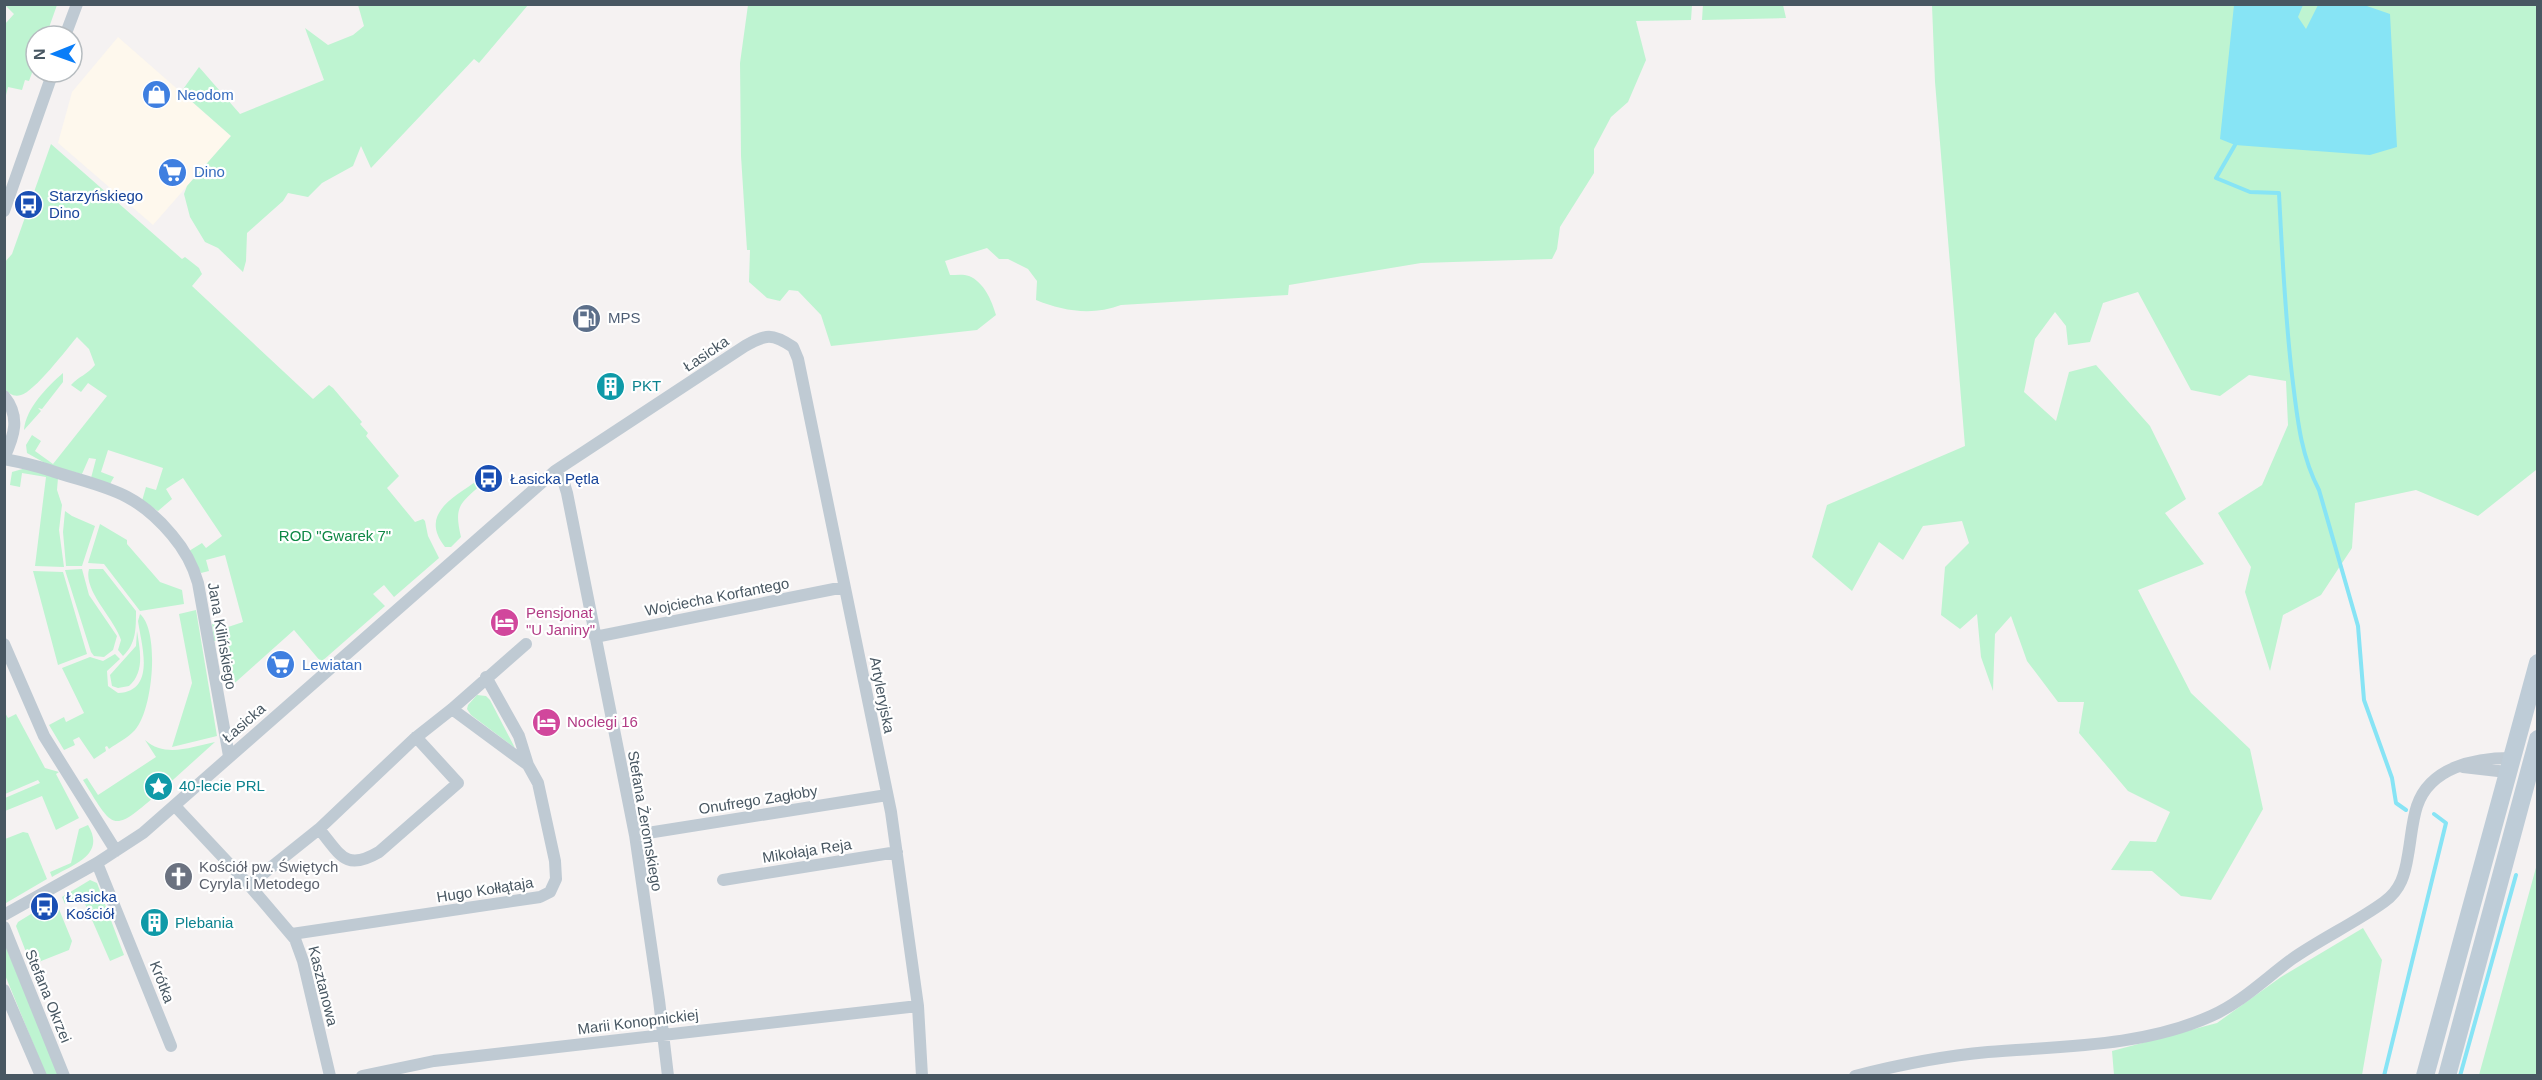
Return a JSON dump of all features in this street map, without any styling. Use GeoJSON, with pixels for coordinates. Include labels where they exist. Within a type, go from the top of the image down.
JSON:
{"type":"FeatureCollection","features":[{"type":"Feature","properties":{"kind":"main road"},"geometry":{"type":"LineString","coordinates":[[2426,1076],[2538,663]]}},
{"type":"Feature","properties":{"kind":"main road"},"geometry":{"type":"LineString","coordinates":[[2447,1076],[2534,765],[2538,739]]}},
{"type":"Feature","properties":{"kind":"main road"},"geometry":{"type":"LineString","coordinates":[[2509,765],[2534,765]]}},
{"type":"Feature","properties":{"kind":"street"},"geometry":{"type":"LineString","coordinates":[[70,24],[77,4]]}},
{"type":"Feature","properties":{"kind":"street"},"geometry":{"type":"LineString","coordinates":[[4,211],[49,84]]}},
{"type":"Feature","properties":{"kind":"street","name":"Łasicka"},"geometry":{"type":"LineString","coordinates":[[4,915],[116,851],[175,806],[466,546],[555,471],[745,346],[762,336],[772,336]]}},
{"type":"Feature","properties":{"kind":"street","name":"Artyleryjska"},"geometry":{"type":"LineString","coordinates":[[772,336],[793,347],[798,359],[887,795],[918,1006],[922,1076]]}},
{"type":"Feature","properties":{"kind":"street","name":"Jana Kilińskiego"},"geometry":{"type":"LineString","coordinates":[[4,396],[12,406],[15,423],[4,459],[33,464],[49,471],[82,479],[144,505],[155,514],[175,538],[190,561],[198,583],[229,756]]}},
{"type":"Feature","properties":{"kind":"street","name":"Stefana Żeromskiego"},"geometry":{"type":"LineString","coordinates":[[555,471],[563,480],[567,493],[635,835],[668,1076]]}},
{"type":"Feature","properties":{"kind":"street","name":"Wojciecha Korfantego"},"geometry":{"type":"LineString","coordinates":[[595,637],[844,587]]}},
{"type":"Feature","properties":{"kind":"street"},"geometry":{"type":"LineString","coordinates":[[4,644],[44,736],[116,851]]}},
{"type":"Feature","properties":{"kind":"street"},"geometry":{"type":"LineString","coordinates":[[249,885],[319,829],[416,738],[526,644]]}},
{"type":"Feature","properties":{"kind":"street","name":"Hugo Kołłątaja"},"geometry":{"type":"LineString","coordinates":[[292,934],[540,897],[550,892],[556,879],[555,861],[538,783],[528,765],[519,736],[486,677]]}},
{"type":"Feature","properties":{"kind":"street","name":"Hugo Kołłątaja"},"geometry":{"type":"LineString","coordinates":[[452,709],[528,765]]}},
{"type":"Feature","properties":{"kind":"street"},"geometry":{"type":"LineString","coordinates":[[319,829],[347,860],[364,861],[379,852],[458,783],[416,738]]}},
{"type":"Feature","properties":{"kind":"street"},"geometry":{"type":"LineString","coordinates":[[1854,1076],[1910,1063],[1986,1053],[2096,1045],[2187,1025],[2212,1016],[2328,935],[2393,894],[2401,884],[2406,866],[2417,805],[2427,787],[2437,777],[2475,761],[2509,765]]}},
{"type":"Feature","properties":{"kind":"street","name":"Onufrego Zagłoby"},"geometry":{"type":"LineString","coordinates":[[635,835],[887,795]]}},
{"type":"Feature","properties":{"kind":"street","name":"Kasztanowa"},"geometry":{"type":"LineString","coordinates":[[175,806],[292,934],[303,961],[330,1076]]}},
{"type":"Feature","properties":{"kind":"street","name":"Mikołaja Reja"},"geometry":{"type":"LineString","coordinates":[[723,880],[897,852]]}},
{"type":"Feature","properties":{"kind":"street","name":"Krótka"},"geometry":{"type":"LineString","coordinates":[[97,863],[171,1046]]}},
{"type":"Feature","properties":{"kind":"street","name":"Stefana Okrzei"},"geometry":{"type":"LineString","coordinates":[[4,927],[64,1076]]}},
{"type":"Feature","properties":{"kind":"street"},"geometry":{"type":"LineString","coordinates":[[4,990],[41,1076]]}},
{"type":"Feature","properties":{"kind":"street","name":"Marii Konopnickiej"},"geometry":{"type":"LineString","coordinates":[[371,1074],[434,1061],[918,1006]]}},
{"type":"Feature","properties":{"kind":"shaded area"},"geometry":{"type":"Polygon","coordinates":[[[118,37],[231,136],[153,225],[58,143],[72,92],[79,84],[84,84],[84,78],[118,37]]]}},
{"type":"Feature","properties":{"kind":"green space"},"geometry":{"type":"Polygon","coordinates":[[[1692,4],[1691,20],[1636,21],[1646,60],[1628,102],[1611,117],[1594,149],[1594,173],[1560,227],[1557,249],[1552,259],[1421,263],[1289,285],[1288,295],[1121,305],[1099,310],[1078,311],[1036,300],[1037,281],[1028,269],[1008,259],[999,259],[987,248],[945,261],[950,275],[969,276],[983,287],[990,298],[996,315],[977,330],[831,346],[821,315],[798,291],[789,290],[780,301],[767,298],[749,282],[750,250],[747,250],[741,156],[740,63],[748,5],[1692,4]]]}},
{"type":"Feature","properties":{"kind":"green space"},"geometry":{"type":"Polygon","coordinates":[[[1703,4],[1783,5],[1786,18],[1702,20],[1703,4]]]}},
{"type":"Feature","properties":{"kind":"green space"},"geometry":{"type":"Polygon","coordinates":[[[5,5],[57,5],[50,24],[24,24],[24,83],[22,90],[8,87],[5,99],[5,24],[14,14],[5,5]]]}},
{"type":"Feature","properties":{"kind":"green space"},"geometry":{"type":"Polygon","coordinates":[[[358,5],[528,5],[479,63],[474,59],[371,168],[361,146],[353,166],[322,183],[308,197],[288,193],[283,201],[247,233],[246,261],[243,272],[218,248],[205,242],[190,217],[184,194],[187,186],[231,136],[181,92],[199,67],[240,114],[324,80],[305,28],[328,45],[353,35],[364,26],[358,5]]]}},
{"type":"Feature","properties":{"kind":"green space"},"geometry":{"type":"Polygon","coordinates":[[[1932,5],[2537,5],[2536,470],[2478,516],[2416,490],[2355,503],[2352,548],[2321,595],[2283,615],[2270,671],[2245,592],[2251,567],[2218,513],[2262,485],[2288,425],[2286,381],[2249,375],[2220,396],[2191,390],[2138,292],[2103,303],[2090,342],[2068,345],[2066,326],[2055,312],[2035,339],[2024,392],[2056,421],[2069,372],[2096,365],[2150,426],[2186,499],[2165,513],[2204,564],[2138,590],[2191,693],[2250,749],[2263,809],[2211,900],[2181,896],[2152,871],[2111,870],[2130,841],[2156,842],[2170,812],[2128,791],[2079,733],[2084,702],[2058,702],[2027,661],[2011,616],[1995,634],[1993,691],[1981,657],[1977,614],[1960,629],[1941,615],[1945,567],[1969,543],[1962,521],[1923,526],[1903,560],[1879,542],[1852,591],[1812,557],[1827,505],[1965,446],[1935,82],[1932,5]]]}},
{"type":"Feature","properties":{"kind":"green space","name":"ROD \"Gwarek 7\""},"geometry":{"type":"Polygon","coordinates":[[[51,144],[182,259],[185,257],[199,268],[202,274],[192,286],[313,399],[329,385],[333,388],[362,422],[360,424],[368,433],[366,436],[399,476],[387,488],[415,522],[423,519],[425,521],[428,536],[439,558],[394,597],[384,585],[373,594],[385,606],[321,662],[294,630],[228,689],[221,679],[229,675],[224,640],[214,641],[212,624],[222,622],[225,628],[243,622],[225,555],[206,560],[209,571],[201,573],[189,551],[202,543],[206,548],[222,536],[183,478],[166,489],[172,499],[158,511],[142,501],[146,487],[156,490],[163,468],[108,450],[101,472],[114,477],[110,484],[91,478],[96,459],[89,458],[82,474],[52,467],[27,453],[26,445],[32,435],[41,441],[35,451],[53,464],[107,396],[88,383],[81,392],[71,385],[95,365],[89,349],[77,337],[27,392],[14,395],[5,389],[4,263],[12,254],[51,144]]]}},
{"type":"Feature","properties":{"kind":"green space"},"geometry":{"type":"Polygon","coordinates":[[[63,373],[63,382],[42,409],[38,408],[41,411],[24,430],[33,406],[44,391],[63,373]]]}},
{"type":"Feature","properties":{"kind":"green space"},"geometry":{"type":"Polygon","coordinates":[[[26,468],[58,478],[57,490],[62,505],[59,530],[64,567],[35,566],[46,477],[22,473],[20,487],[10,485],[12,472],[26,468]]]}},
{"type":"Feature","properties":{"kind":"green space"},"geometry":{"type":"Polygon","coordinates":[[[478,480],[481,485],[463,502],[458,512],[461,537],[451,547],[445,547],[438,535],[437,516],[450,500],[478,480]]]}},
{"type":"Feature","properties":{"kind":"green space"},"geometry":{"type":"Polygon","coordinates":[[[65,511],[95,526],[82,566],[66,566],[63,532],[65,511]]]}},
{"type":"Feature","properties":{"kind":"green space"},"geometry":{"type":"Polygon","coordinates":[[[100,524],[127,540],[127,544],[160,582],[182,590],[184,604],[140,611],[104,564],[88,563],[100,524]]]}},
{"type":"Feature","properties":{"kind":"green space"},"geometry":{"type":"Polygon","coordinates":[[[82,569],[89,595],[117,636],[113,650],[104,657],[94,656],[91,652],[65,570],[82,569]]]}},
{"type":"Feature","properties":{"kind":"green space"},"geometry":{"type":"Polygon","coordinates":[[[89,569],[103,569],[136,611],[133,641],[123,656],[118,650],[121,640],[90,586],[89,569]]]}},
{"type":"Feature","properties":{"kind":"green space"},"geometry":{"type":"Polygon","coordinates":[[[33,571],[63,572],[87,654],[58,665],[33,571]]]}},
{"type":"Feature","properties":{"kind":"green space"},"geometry":{"type":"Polygon","coordinates":[[[196,610],[217,736],[172,747],[192,683],[179,614],[196,610]]]}},
{"type":"Feature","properties":{"kind":"green space"},"geometry":{"type":"Polygon","coordinates":[[[140,614],[150,636],[152,653],[150,689],[141,720],[129,736],[109,749],[105,747],[106,751],[94,759],[79,737],[73,740],[75,745],[64,750],[49,725],[64,717],[66,722],[84,713],[62,668],[90,657],[103,661],[115,654],[120,659],[107,671],[108,686],[118,693],[130,690],[138,684],[144,665],[138,621],[140,614]]]}},
{"type":"Feature","properties":{"kind":"green space"},"geometry":{"type":"Polygon","coordinates":[[[137,631],[140,660],[137,674],[129,686],[118,688],[112,686],[110,675],[136,646],[137,631]]]}},
{"type":"Feature","properties":{"kind":"green space"},"geometry":{"type":"Polygon","coordinates":[[[477,695],[486,696],[490,700],[515,748],[471,715],[467,709],[468,705],[477,695]]]}},
{"type":"Feature","properties":{"kind":"green space"},"geometry":{"type":"Polygon","coordinates":[[[4,711],[8,718],[16,714],[45,768],[59,772],[56,774],[79,818],[56,830],[42,796],[5,811],[5,798],[40,783],[38,780],[5,794],[4,711]]]}},
{"type":"Feature","properties":{"kind":"green space"},"geometry":{"type":"Polygon","coordinates":[[[145,740],[161,749],[170,750],[215,742],[164,788],[161,785],[157,789],[160,792],[132,815],[116,821],[102,810],[83,780],[87,778],[98,795],[156,757],[145,740]]]}},
{"type":"Feature","properties":{"kind":"green space"},"geometry":{"type":"Polygon","coordinates":[[[88,825],[93,835],[90,851],[78,863],[52,877],[50,872],[71,863],[79,829],[88,825]]]}},
{"type":"Feature","properties":{"kind":"green space"},"geometry":{"type":"Polygon","coordinates":[[[23,832],[28,833],[47,879],[6,903],[5,839],[23,832]]]}},
{"type":"Feature","properties":{"kind":"green space"},"geometry":{"type":"Polygon","coordinates":[[[2537,864],[2537,1075],[2479,1075],[2537,864]]]}},
{"type":"Feature","properties":{"kind":"green space"},"geometry":{"type":"Polygon","coordinates":[[[90,880],[97,883],[124,955],[110,961],[82,897],[65,904],[62,897],[90,880]]]}},
{"type":"Feature","properties":{"kind":"green space"},"geometry":{"type":"Polygon","coordinates":[[[52,901],[56,902],[72,941],[69,950],[31,965],[16,926],[18,922],[52,901]]]}},
{"type":"Feature","properties":{"kind":"green space"},"geometry":{"type":"Polygon","coordinates":[[[2363,928],[2382,960],[2362,1075],[2114,1075],[2112,1051],[2217,1023],[2281,977],[2363,928]]]}},
{"type":"Feature","properties":{"kind":"green space"},"geometry":{"type":"Polygon","coordinates":[[[4,942],[59,1075],[46,1075],[5,975],[4,942]]]}},
{"type":"Feature","properties":{"kind":"water"},"geometry":{"type":"Polygon","coordinates":[[[2234,5],[2303,5],[2298,17],[2306,29],[2318,5],[2364,5],[2390,14],[2397,147],[2370,155],[2235,145],[2220,139],[2234,5]]]}},
{"type":"Feature","properties":{"kind":"waterway"},"geometry":{"type":"LineString","coordinates":[[2235,145],[2216,178],[2250,192],[2279,193],[2287,330],[2300,434],[2307,462],[2319,490],[2358,626],[2364,700],[2392,778],[2396,803],[2406,810]]}},
{"type":"Feature","properties":{"kind":"waterway"},"geometry":{"type":"LineString","coordinates":[[2384,1076],[2446,823],[2434,814]]}},
{"type":"Feature","properties":{"kind":"waterway"},"geometry":{"type":"LineString","coordinates":[[2460,1076],[2516,875]]}},
{"type":"Feature","properties":{"kind":"place","name":"Neodom"},"geometry":{"type":"Point","coordinates":[156,95]}},
{"type":"Feature","properties":{"kind":"place","name":"Dino"},"geometry":{"type":"Point","coordinates":[173,172]}},
{"type":"Feature","properties":{"kind":"place","name":"Starzyńskiego Dino"},"geometry":{"type":"Point","coordinates":[28,205]}},
{"type":"Feature","properties":{"kind":"place","name":"MPS"},"geometry":{"type":"Point","coordinates":[587,318]}},
{"type":"Feature","properties":{"kind":"place","name":"PKT"},"geometry":{"type":"Point","coordinates":[611,386]}},
{"type":"Feature","properties":{"kind":"place","name":"Łasicka Pętla"},"geometry":{"type":"Point","coordinates":[489,479]}},
{"type":"Feature","properties":{"kind":"place","name":"Pensjonat \"U Janiny\""},"geometry":{"type":"Point","coordinates":[505,622]}},
{"type":"Feature","properties":{"kind":"place","name":"Lewiatan"},"geometry":{"type":"Point","coordinates":[281,665]}},
{"type":"Feature","properties":{"kind":"place","name":"Noclegi 16"},"geometry":{"type":"Point","coordinates":[546,722]}},
{"type":"Feature","properties":{"kind":"place","name":"40-lecie PRL"},"geometry":{"type":"Point","coordinates":[158,786]}},
{"type":"Feature","properties":{"kind":"place","name":"Kościół pw. Świętych Cyryla i Metodego"},"geometry":{"type":"Point","coordinates":[178,876]}},
{"type":"Feature","properties":{"kind":"place","name":"Łasicka Kościół"},"geometry":{"type":"Point","coordinates":[45,906]}},
{"type":"Feature","properties":{"kind":"place","name":"Plebania"},"geometry":{"type":"Point","coordinates":[154,923]}}]}
